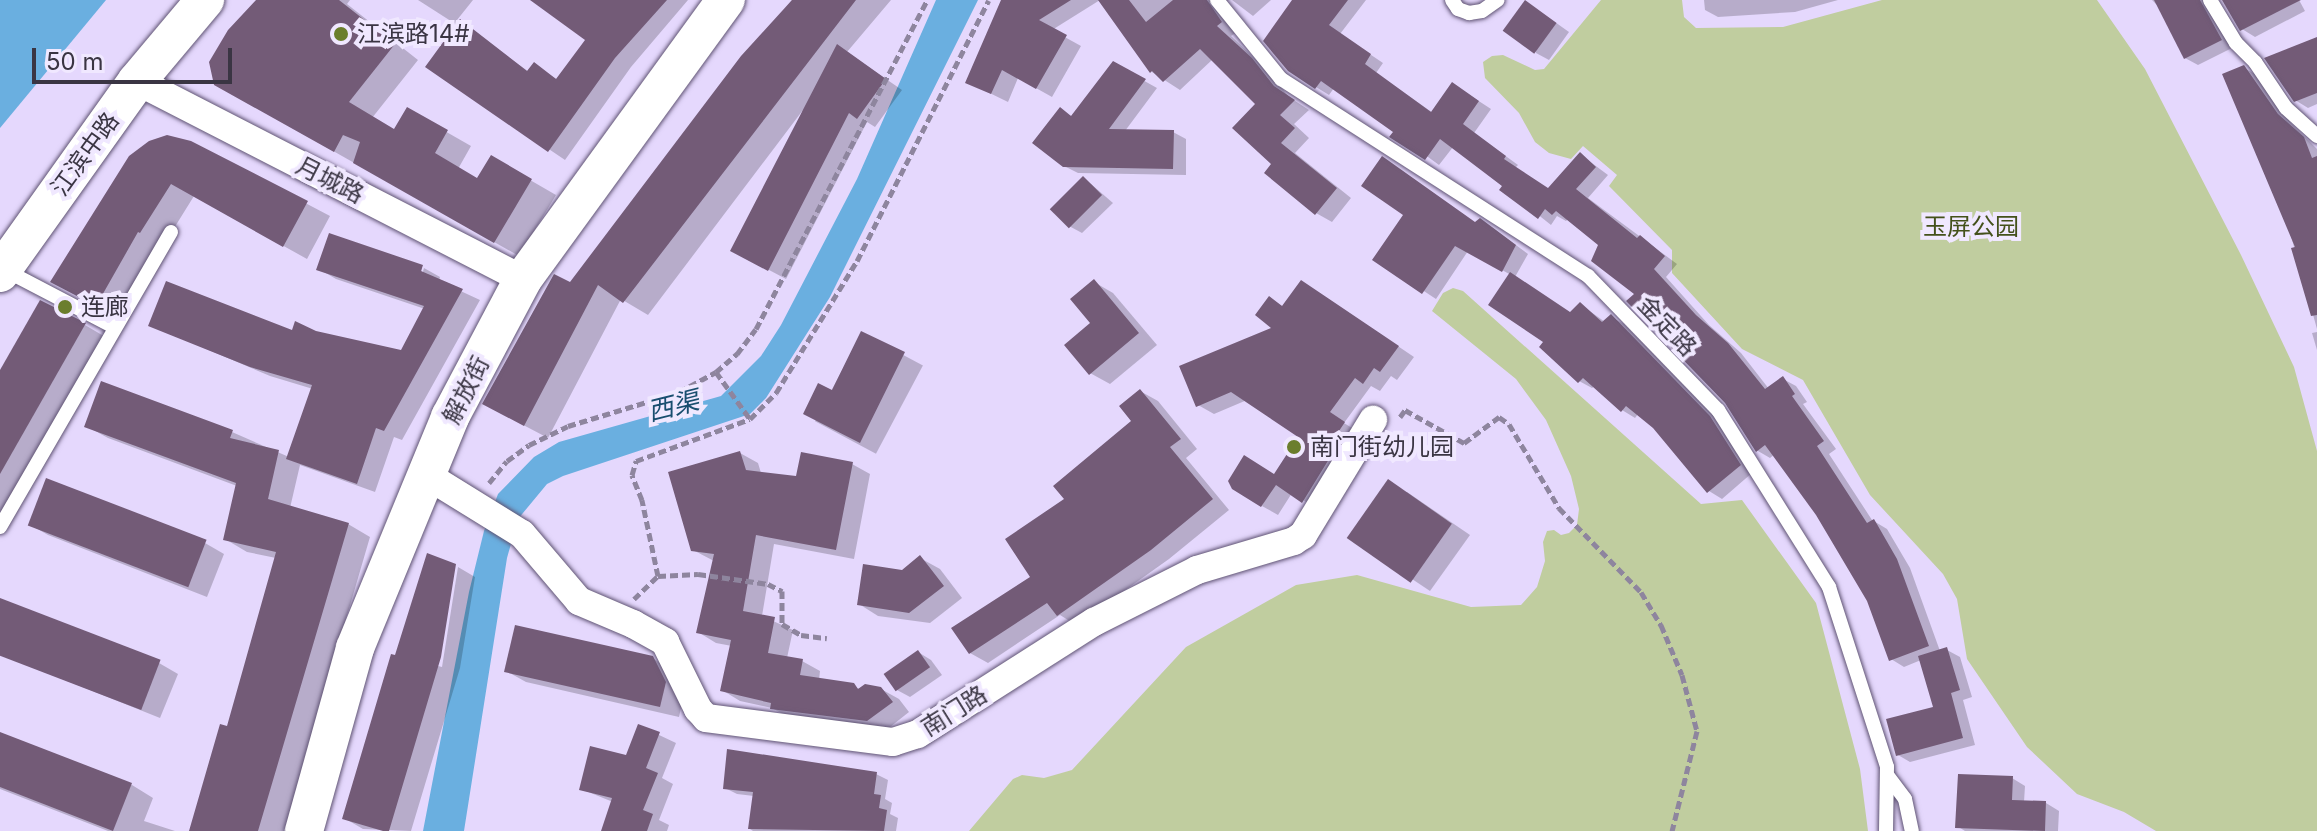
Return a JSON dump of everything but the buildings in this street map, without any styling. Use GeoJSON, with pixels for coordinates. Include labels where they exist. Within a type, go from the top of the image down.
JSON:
{"type":"FeatureCollection","features":[{"type":"Feature","properties":{"kind":"street","name":"江滨中路"},"geometry":{"type":"LineString","coordinates":[[1,271],[137,81],[205,0]]}},
{"type":"Feature","properties":{"kind":"street","name":"解放街"},"geometry":{"type":"LineString","coordinates":[[304,831],[355,648],[450,417],[523,279],[726,0]]}},
{"type":"Feature","properties":{"kind":"street","name":"月城路"},"geometry":{"type":"LineString","coordinates":[[137,81],[523,279]]}},
{"type":"Feature","properties":{"kind":"street","name":"南门路"},"geometry":{"type":"LineString","coordinates":[[428,476],[522,534],[579,601],[658,637],[670,648],[698,709],[706,718],[893,742],[906,740],[1107,616],[1197,570],[1294,541],[1303,535],[1373,420]]}},
{"type":"Feature","properties":{"kind":"lane","name":"金定路"},"geometry":{"type":"LineString","coordinates":[[1217,0],[1281,79],[1588,276],[1718,410],[1829,587],[1887,775],[1886,831]]}},
{"type":"Feature","properties":{"kind":"lane"},"geometry":{"type":"LineString","coordinates":[[1452,0],[1458,9],[1469,13],[1482,11],[1498,0]]}},
{"type":"Feature","properties":{"kind":"lane"},"geometry":{"type":"LineString","coordinates":[[2210,0],[2236,43],[2255,62],[2286,108],[2317,136]]}},
{"type":"Feature","properties":{"kind":"lane"},"geometry":{"type":"LineString","coordinates":[[0,527],[171,232]]}},
{"type":"Feature","properties":{"kind":"lane"},"geometry":{"type":"LineString","coordinates":[[1,271],[114,327]]}},
{"type":"Feature","properties":{"kind":"lane"},"geometry":{"type":"LineString","coordinates":[[1887,775],[1905,799],[1912,831]]}},
{"type":"Feature","properties":{"kind":"path"},"geometry":{"type":"LineString","coordinates":[[473,503],[507,461],[529,445],[568,426],[679,392],[716,372],[737,354],[756,329],[927,0]]}},
{"type":"Feature","properties":{"kind":"path"},"geometry":{"type":"LineString","coordinates":[[658,576],[642,500],[632,475],[636,461],[750,419],[776,393],[857,261],[989,0]]}},
{"type":"Feature","properties":{"kind":"path"},"geometry":{"type":"LineString","coordinates":[[716,372],[750,419]]}},
{"type":"Feature","properties":{"kind":"path"},"geometry":{"type":"LineString","coordinates":[[1373,420],[1390,431],[1405,410],[1464,443],[1499,417],[1509,424],[1559,508],[1641,592],[1661,625],[1677,663],[1697,731],[1672,831]]}},
{"type":"Feature","properties":{"kind":"path"},"geometry":{"type":"LineString","coordinates":[[615,616],[658,576],[698,574],[768,584],[782,591],[782,624],[801,635],[827,638]]}},
{"type":"Feature","properties":{"kind":"green space","name":"玉屏公园"},"geometry":{"type":"Polygon","coordinates":[[[1601,0],[1682,0],[1684,17],[1696,28],[1783,27],[1882,0],[2097,0],[2145,69],[2241,255],[2294,367],[2317,451],[2317,831],[2156,831],[2124,812],[2077,794],[2027,747],[1967,659],[1957,599],[1943,574],[1870,495],[1803,380],[1742,349],[1672,273],[1672,250],[1609,186],[1617,175],[1583,146],[1571,159],[1549,153],[1535,142],[1519,113],[1485,78],[1483,62],[1492,56],[1503,55],[1535,70],[1544,69],[1601,0]]]}},
{"type":"Feature","properties":{"kind":"green space"},"geometry":{"type":"Polygon","coordinates":[[[1453,288],[1463,291],[1701,504],[1742,500],[1816,603],[1860,769],[1868,831],[969,831],[1013,779],[1022,775],[1044,778],[1072,770],[1186,647],[1296,585],[1357,575],[1471,607],[1521,605],[1537,587],[1545,561],[1543,542],[1547,531],[1554,530],[1561,535],[1569,533],[1577,525],[1579,509],[1571,476],[1546,420],[1516,379],[1432,311],[1443,293],[1453,288]]]}},
{"type":"Feature","properties":{"kind":"water"},"geometry":{"type":"Polygon","coordinates":[[[0,0],[106,0],[0,128],[0,0]]]}},
{"type":"Feature","properties":{"kind":"water"},"geometry":{"type":"Polygon","coordinates":[[[936,0],[978,0],[830,297],[766,398],[750,414],[563,476],[547,484],[518,519],[507,558],[464,831],[423,831],[469,592],[484,531],[498,494],[534,457],[559,442],[721,396],[761,356],[781,325],[857,179],[936,0]]]}},
{"type":"Feature","properties":{"kind":"place","name":"江滨路14#"},"geometry":{"type":"Point","coordinates":[341,34]}},
{"type":"Feature","properties":{"kind":"place","name":"连廊"},"geometry":{"type":"Point","coordinates":[65,307]}},
{"type":"Feature","properties":{"kind":"place","name":"南门街幼儿园"},"geometry":{"type":"Point","coordinates":[1294,447]}},
{"type":"Feature","properties":{"kind":"water label","name":"西渠"},"geometry":{"type":"Point","coordinates":[673,406]}}]}
